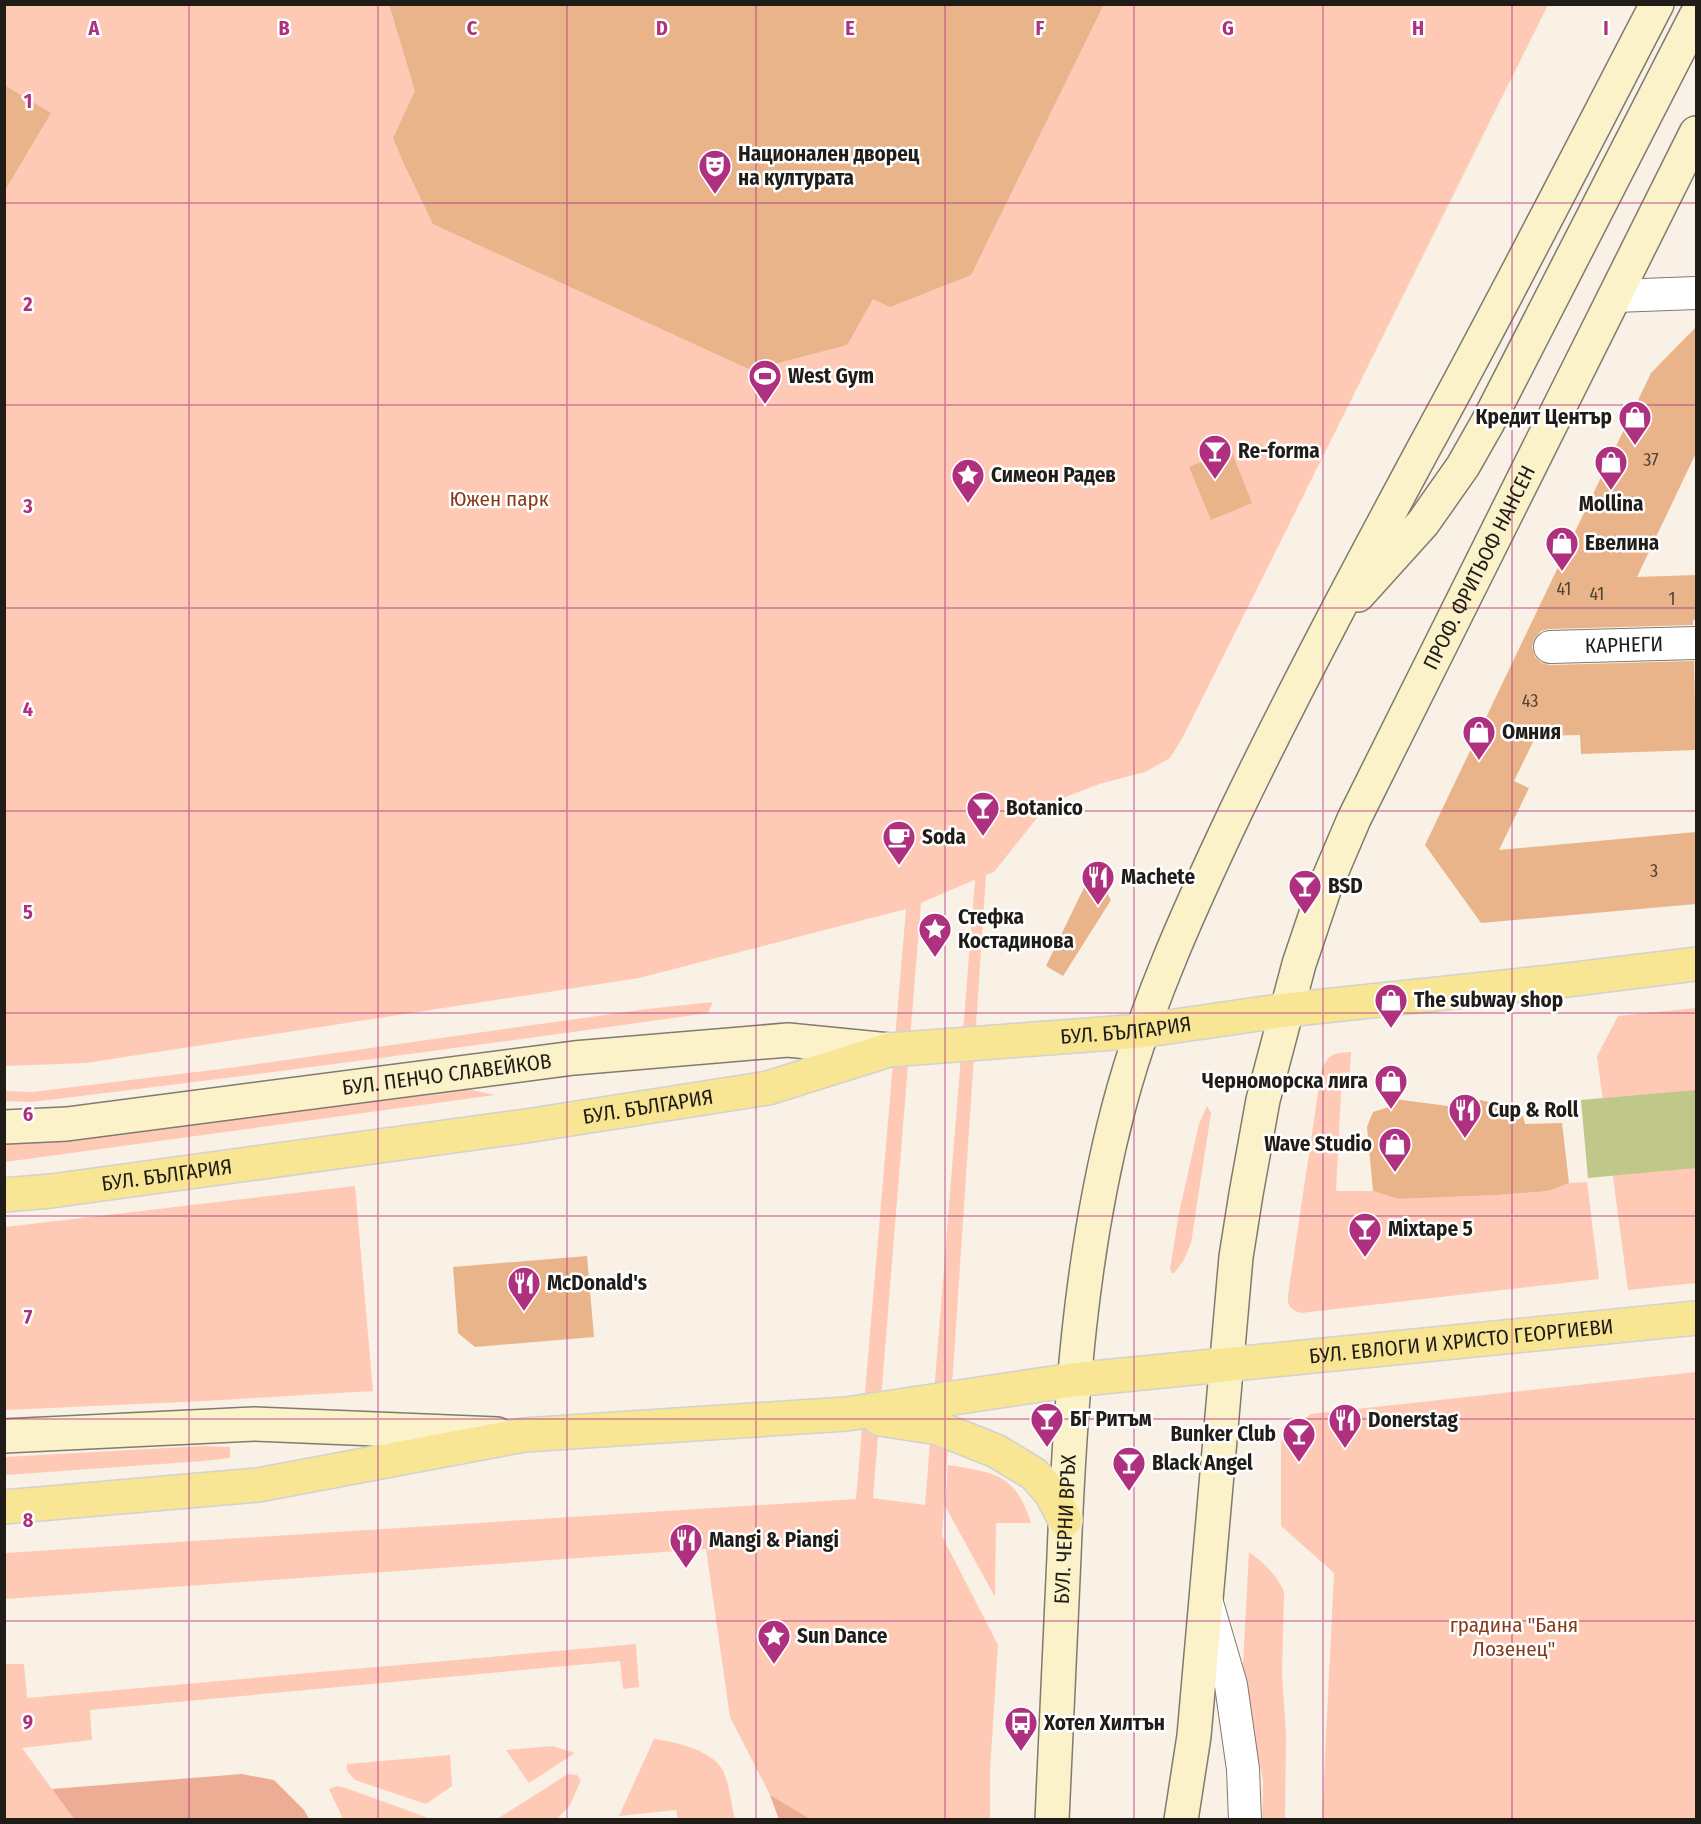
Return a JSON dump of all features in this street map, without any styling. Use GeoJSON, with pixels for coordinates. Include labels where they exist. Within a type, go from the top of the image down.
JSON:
{"type":"FeatureCollection","features":[{"type":"Feature","properties":{"kind":"main road"},"geometry":{"type":"LineString","coordinates":[[1141,1031],[1190,907],[1327,630],[1657,4]]}},
{"type":"Feature","properties":{"kind":"main road"},"geometry":{"type":"LineString","coordinates":[[1327,630],[1423,523],[1463,466],[1488,422],[1696,16]]}},
{"type":"Feature","properties":{"kind":"main road","name":"ПРОФ. ФРИТЬОФ НАНСЕН"},"geometry":{"type":"LineString","coordinates":[[1286,1010],[1325,887],[1354,819],[1696,133]]}},
{"type":"Feature","properties":{"kind":"main road"},"geometry":{"type":"LineString","coordinates":[[1181,1820],[1194,1736],[1236,1257],[1263,1100],[1286,1010],[1696,964]]}},
{"type":"Feature","properties":{"kind":"main road","name":"БУЛ. БЪЛГАРИЯ"},"geometry":{"type":"LineString","coordinates":[[4,1196],[526,1126],[768,1088],[889,1050],[1141,1031],[1286,1010]]}},
{"type":"Feature","properties":{"kind":"main road","name":"БУЛ. ЧЕРНИ ВРЪХ"},"geometry":{"type":"LineString","coordinates":[[1052,1820],[1073,1380],[1095,1212],[1118,1111],[1141,1031]]}},
{"type":"Feature","properties":{"kind":"main road","name":"БУЛ. ПЕНЧО СЛАВЕЙКОВ"},"geometry":{"type":"LineString","coordinates":[[4,1127],[67,1124],[574,1058],[666,1049],[788,1040],[889,1050]]}},
{"type":"Feature","properties":{"kind":"main road","name":"БУЛ. ЕВЛОГИ И ХРИСТО ГЕОРГИЕВИ"},"geometry":{"type":"LineString","coordinates":[[1226,1366],[1696,1318]]}},
{"type":"Feature","properties":{"kind":"main road"},"geometry":{"type":"LineString","coordinates":[[4,1436],[254,1424],[524,1435],[846,1414],[1073,1380],[1226,1366]]}},
{"type":"Feature","properties":{"kind":"main road"},"geometry":{"type":"LineString","coordinates":[[846,1414],[938,1428],[996,1451],[1034,1474],[1051,1493],[1065,1520]]}},
{"type":"Feature","properties":{"kind":"main road"},"geometry":{"type":"LineString","coordinates":[[4,1507],[258,1485],[524,1435]]}},
{"type":"Feature","properties":{"kind":"street"},"geometry":{"type":"LineString","coordinates":[[1615,296],[1696,293]]}},
{"type":"Feature","properties":{"kind":"street","name":"КАРНЕГИ"},"geometry":{"type":"LineString","coordinates":[[1550,647],[1696,643]]}},
{"type":"Feature","properties":{"kind":"street"},"geometry":{"type":"LineString","coordinates":[[1205,1597],[1231,1685],[1243,1769],[1245,1820]]}},
{"type":"Feature","properties":{"kind":"green space","name":"Южен парк"},"geometry":{"type":"Polygon","coordinates":[[[5,5],[1548,5],[1183,737],[1170,758],[1145,772],[1099,784],[1048,804],[994,872],[986,875],[942,1536],[998,1645],[990,1770],[990,1819],[779,1819],[770,1795],[730,1717],[706,1549],[5,1599],[5,1553],[856,1499],[906,909],[639,978],[86,1063],[5,1066],[5,5]],[[975,881],[921,903],[873,1498],[925,1505],[975,881]]]}},
{"type":"Feature","properties":{"kind":"green space"},"geometry":{"type":"Polygon","coordinates":[[[713,1002],[708,1013],[624,1025],[117,1092],[32,1102],[5,1101],[5,1091],[32,1092],[229,1068],[647,1009],[713,1002]]]}},
{"type":"Feature","properties":{"kind":"green space"},"geometry":{"type":"Polygon","coordinates":[[[1696,1008],[1696,1283],[1628,1290],[1597,1056],[1618,1016],[1696,1008]]]}},
{"type":"Feature","properties":{"kind":"green space"},"geometry":{"type":"Polygon","coordinates":[[[1351,1052],[1350,1072],[1342,1073],[1336,1191],[1373,1191],[1398,1199],[1548,1191],[1569,1183],[1587,1182],[1599,1279],[1301,1313],[1292,1309],[1288,1302],[1288,1295],[1321,1073],[1329,1058],[1339,1053],[1351,1052]]]}},
{"type":"Feature","properties":{"kind":"green space"},"geometry":{"type":"Polygon","coordinates":[[[462,1088],[495,1095],[5,1162],[4,1141],[462,1088]]]}},
{"type":"Feature","properties":{"kind":"green space"},"geometry":{"type":"Polygon","coordinates":[[[1207,1106],[1211,1113],[1191,1243],[1184,1260],[1172,1273],[1170,1269],[1179,1213],[1199,1124],[1207,1106]]]}},
{"type":"Feature","properties":{"kind":"green space"},"geometry":{"type":"Polygon","coordinates":[[[355,1186],[373,1391],[5,1410],[5,1227],[355,1186]]]}},
{"type":"Feature","properties":{"kind":"green space","name":"градина \"Баня Лозенец\""},"geometry":{"type":"Polygon","coordinates":[[[1696,1372],[1696,1818],[1322,1819],[1334,1573],[1281,1526],[1281,1442],[1292,1428],[1311,1414],[1696,1372]]]}},
{"type":"Feature","properties":{"kind":"green space"},"geometry":{"type":"Polygon","coordinates":[[[203,1446],[230,1447],[230,1458],[5,1475],[5,1457],[203,1446]]]}},
{"type":"Feature","properties":{"kind":"green space"},"geometry":{"type":"Polygon","coordinates":[[[948,1465],[979,1470],[1001,1478],[1018,1494],[1025,1506],[1031,1523],[996,1523],[995,1597],[945,1506],[948,1465]]]}},
{"type":"Feature","properties":{"kind":"green space"},"geometry":{"type":"Polygon","coordinates":[[[1249,1552],[1270,1570],[1284,1592],[1282,1675],[1286,1734],[1285,1819],[1262,1819],[1263,1780],[1250,1719],[1243,1664],[1249,1552]]]}},
{"type":"Feature","properties":{"kind":"green space"},"geometry":{"type":"Polygon","coordinates":[[[636,1644],[639,1687],[623,1689],[620,1661],[90,1710],[92,1740],[22,1748],[74,1819],[5,1820],[4,1664],[24,1664],[27,1698],[636,1644]]]}},
{"type":"Feature","properties":{"kind":"green space"},"geometry":{"type":"Polygon","coordinates":[[[654,1739],[694,1748],[712,1758],[726,1778],[735,1819],[678,1819],[676,1810],[619,1816],[654,1739]]]}},
{"type":"Feature","properties":{"kind":"green space"},"geometry":{"type":"Polygon","coordinates":[[[552,1746],[575,1753],[529,1783],[506,1750],[552,1746]]]}},
{"type":"Feature","properties":{"kind":"green space"},"geometry":{"type":"Polygon","coordinates":[[[450,1755],[452,1786],[426,1804],[355,1780],[347,1771],[347,1764],[450,1755]]]}},
{"type":"Feature","properties":{"kind":"green space"},"geometry":{"type":"Polygon","coordinates":[[[568,1774],[577,1775],[581,1780],[570,1805],[557,1819],[497,1819],[568,1774]]]}},
{"type":"Feature","properties":{"kind":"green space"},"geometry":{"type":"Polygon","coordinates":[[[337,1786],[431,1819],[343,1819],[329,1789],[337,1786]]]}},
{"type":"Feature","properties":{"kind":"shaded area"},"geometry":{"type":"Polygon","coordinates":[[[1696,1090],[1696,1168],[1588,1178],[1581,1100],[1696,1090]]]}},
{"type":"Feature","properties":{"kind":"shaded area"},"geometry":{"type":"Polygon","coordinates":[[[242,1774],[274,1780],[304,1810],[309,1819],[74,1819],[52,1789],[242,1774]]]}},
{"type":"Feature","properties":{"kind":"shaded area"},"geometry":{"type":"Polygon","coordinates":[[[770,1795],[810,1819],[779,1819],[770,1795]]]}},
{"type":"Feature","properties":{"kind":"building","name":"Национален дворец на културата"},"geometry":{"type":"Polygon","coordinates":[[[389,4],[1104,4],[971,275],[890,307],[873,299],[847,345],[751,370],[433,224],[393,138],[415,91],[389,4]]]}},
{"type":"Feature","properties":{"kind":"building"},"geometry":{"type":"Polygon","coordinates":[[[4,85],[51,113],[4,192],[4,85]]]}},
{"type":"Feature","properties":{"kind":"building"},"geometry":{"type":"Polygon","coordinates":[[[1696,327],[1696,453],[1637,577],[1696,575],[1696,620],[1693,620],[1693,625],[1549,629],[1541,631],[1532,647],[1535,657],[1542,663],[1550,665],[1694,661],[1696,750],[1581,754],[1580,735],[1536,736],[1514,781],[1529,788],[1499,850],[1696,832],[1696,904],[1481,923],[1425,845],[1651,373],[1696,327]]]}},
{"type":"Feature","properties":{"kind":"building"},"geometry":{"type":"Polygon","coordinates":[[[1231,450],[1252,503],[1211,520],[1189,467],[1231,450]]]}},
{"type":"Feature","properties":{"kind":"building"},"geometry":{"type":"Polygon","coordinates":[[[1093,869],[1111,900],[1063,976],[1046,966],[1093,869]]]}},
{"type":"Feature","properties":{"kind":"building","name":"Cup & Roll"},"geometry":{"type":"Polygon","coordinates":[[[1395,1099],[1470,1109],[1480,1100],[1502,1105],[1503,1113],[1523,1116],[1525,1124],[1562,1123],[1569,1183],[1548,1191],[1497,1195],[1398,1199],[1373,1191],[1367,1127],[1373,1112],[1389,1107],[1395,1099]]]}},
{"type":"Feature","properties":{"kind":"building","name":"McDonald's"},"geometry":{"type":"Polygon","coordinates":[[[587,1256],[594,1337],[475,1347],[458,1333],[453,1267],[587,1256]]]}},
{"type":"Feature","properties":{"kind":"place","name":"Национален дворец на културата"},"geometry":{"type":"Point","coordinates":[715,195]}},
{"type":"Feature","properties":{"kind":"place","name":"West Gym"},"geometry":{"type":"Point","coordinates":[765,405]}},
{"type":"Feature","properties":{"kind":"place","name":"Кредит Център"},"geometry":{"type":"Point","coordinates":[1635,446]}},
{"type":"Feature","properties":{"kind":"place","name":"Re-forma"},"geometry":{"type":"Point","coordinates":[1215,480]}},
{"type":"Feature","properties":{"kind":"place","name":"Mollina"},"geometry":{"type":"Point","coordinates":[1611,491]}},
{"type":"Feature","properties":{"kind":"place","name":"Симеон Радев"},"geometry":{"type":"Point","coordinates":[968,504]}},
{"type":"Feature","properties":{"kind":"place","name":"Евелина"},"geometry":{"type":"Point","coordinates":[1562,572]}},
{"type":"Feature","properties":{"kind":"place","name":"Омния"},"geometry":{"type":"Point","coordinates":[1479,761]}},
{"type":"Feature","properties":{"kind":"place","name":"Botanico"},"geometry":{"type":"Point","coordinates":[983,837]}},
{"type":"Feature","properties":{"kind":"place","name":"Soda"},"geometry":{"type":"Point","coordinates":[899,866]}},
{"type":"Feature","properties":{"kind":"place","name":"Machete"},"geometry":{"type":"Point","coordinates":[1098,906]}},
{"type":"Feature","properties":{"kind":"place","name":"BSD"},"geometry":{"type":"Point","coordinates":[1305,915]}},
{"type":"Feature","properties":{"kind":"place","name":"Стефка Костадинова"},"geometry":{"type":"Point","coordinates":[935,958]}},
{"type":"Feature","properties":{"kind":"place","name":"The subway shop"},"geometry":{"type":"Point","coordinates":[1391,1029]}},
{"type":"Feature","properties":{"kind":"place","name":"Черноморска лига"},"geometry":{"type":"Point","coordinates":[1391,1110]}},
{"type":"Feature","properties":{"kind":"place","name":"Cup & Roll"},"geometry":{"type":"Point","coordinates":[1465,1139]}},
{"type":"Feature","properties":{"kind":"place","name":"Wave Studio"},"geometry":{"type":"Point","coordinates":[1395,1173]}},
{"type":"Feature","properties":{"kind":"place","name":"Mixtape 5"},"geometry":{"type":"Point","coordinates":[1365,1258]}},
{"type":"Feature","properties":{"kind":"place","name":"McDonald's"},"geometry":{"type":"Point","coordinates":[524,1312]}},
{"type":"Feature","properties":{"kind":"place","name":"БГ Ритъм"},"geometry":{"type":"Point","coordinates":[1047,1448]}},
{"type":"Feature","properties":{"kind":"place","name":"Donerstag"},"geometry":{"type":"Point","coordinates":[1345,1449]}},
{"type":"Feature","properties":{"kind":"place","name":"Bunker Club"},"geometry":{"type":"Point","coordinates":[1299,1463]}},
{"type":"Feature","properties":{"kind":"place","name":"Black Angel"},"geometry":{"type":"Point","coordinates":[1129,1492]}},
{"type":"Feature","properties":{"kind":"place","name":"Mangi & Piangi"},"geometry":{"type":"Point","coordinates":[686,1569]}},
{"type":"Feature","properties":{"kind":"place","name":"Sun Dance"},"geometry":{"type":"Point","coordinates":[774,1665]}},
{"type":"Feature","properties":{"kind":"place","name":"Хотел Хилтън"},"geometry":{"type":"Point","coordinates":[1021,1752]}}]}
